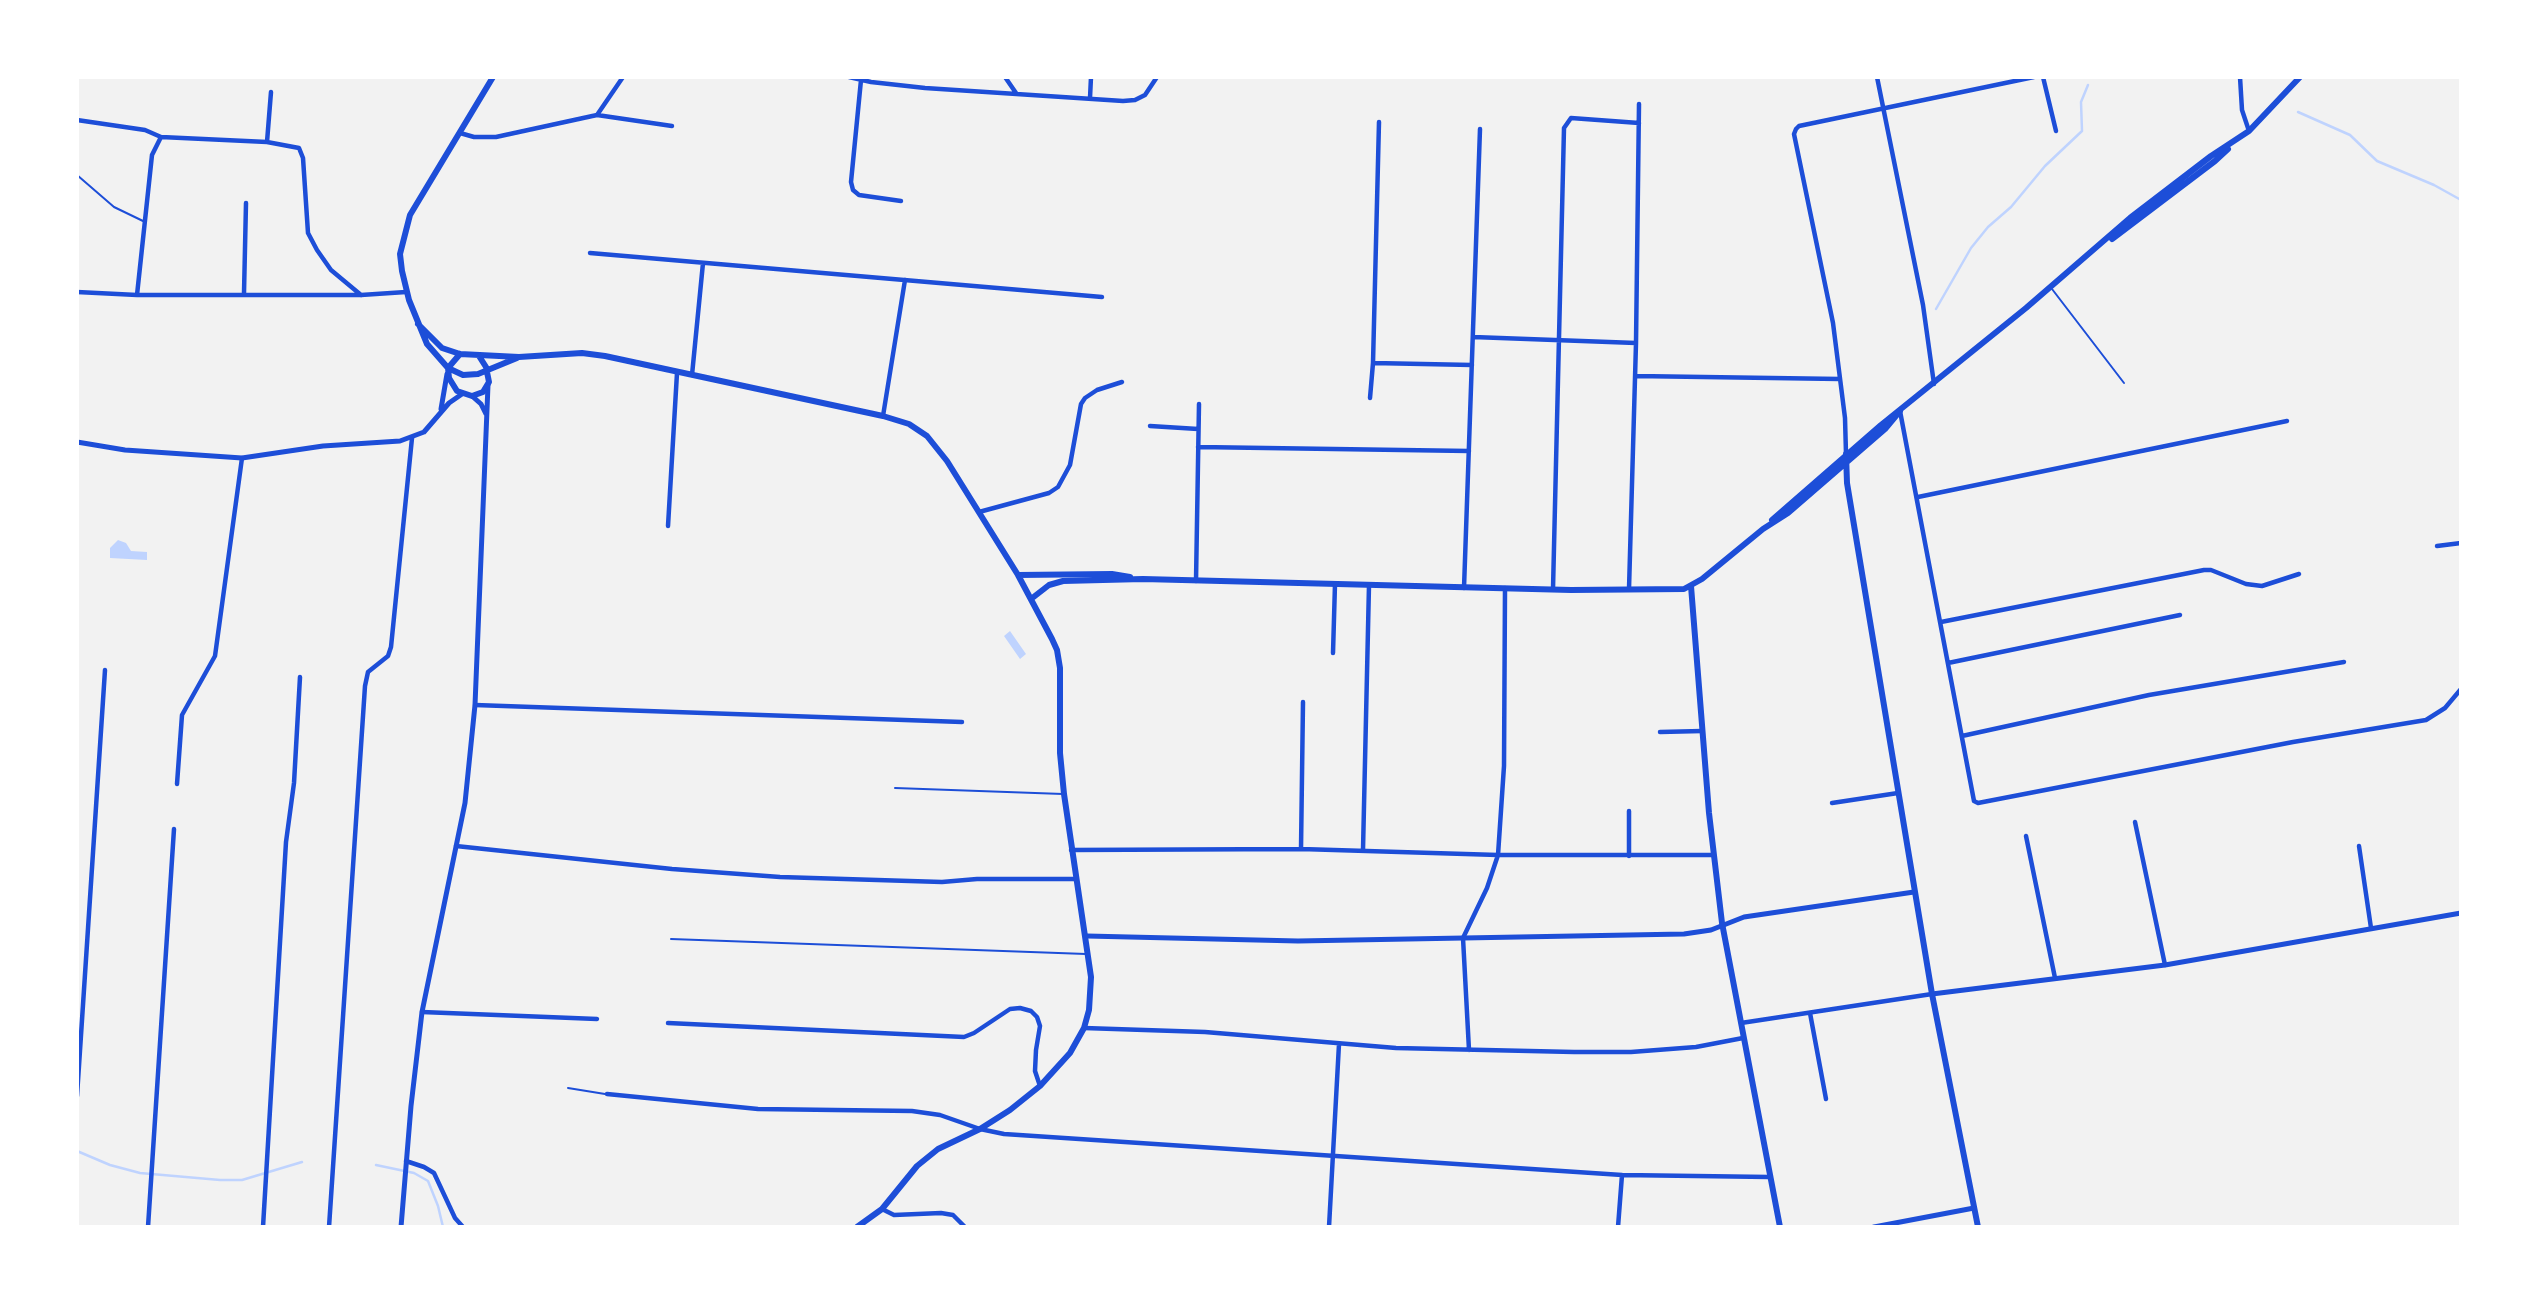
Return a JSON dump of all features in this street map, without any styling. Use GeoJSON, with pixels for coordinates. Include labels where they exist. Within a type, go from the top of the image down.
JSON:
{"type":"FeatureCollection","features":[{"type":"Feature","properties":{"kind":"main road"},"geometry":{"type":"LineString","coordinates":[[493,77],[418,199],[406,225],[400,254],[406,292],[418,324],[428,344],[448,368],[463,375],[488,372],[519,357]]}},
{"type":"Feature","properties":{"kind":"main road"},"geometry":{"type":"LineString","coordinates":[[1763,529],[1846,454],[1934,385],[2130,218],[2211,156],[2249,131],[2300,77]]}},
{"type":"Feature","properties":{"kind":"main road"},"geometry":{"type":"LineString","coordinates":[[418,324],[442,348],[460,354],[519,357],[582,353],[883,416],[909,424],[932,442],[1018,575],[1058,650],[1060,753],[1064,794],[1087,936],[1091,995],[1084,1028],[1070,1053],[1040,1086],[980,1129],[956,1139],[928,1156],[883,1209],[857,1227]]}},
{"type":"Feature","properties":{"kind":"main road"},"geometry":{"type":"LineString","coordinates":[[448,368],[460,354]]}},
{"type":"Feature","properties":{"kind":"main road"},"geometry":{"type":"LineString","coordinates":[[448,368],[451,384],[462,394],[472,396],[483,391],[489,382],[488,372],[479,356]]}},
{"type":"Feature","properties":{"kind":"main road"},"geometry":{"type":"LineString","coordinates":[[1031,599],[1049,585],[1063,581],[1143,579],[1553,590],[1676,590],[1691,586],[1763,529],[1788,513],[1885,429],[1900,411]]}},
{"type":"Feature","properties":{"kind":"main road"},"geometry":{"type":"LineString","coordinates":[[1846,454],[1847,483],[1914,892],[1978,1227]]}},
{"type":"Feature","properties":{"kind":"main road"},"geometry":{"type":"LineString","coordinates":[[1018,575],[1112,574],[1143,579]]}},
{"type":"Feature","properties":{"kind":"main road"},"geometry":{"type":"LineString","coordinates":[[1691,586],[1713,855],[1722,923],[1780,1227]]}},
{"type":"Feature","properties":{"kind":"street"},"geometry":{"type":"LineString","coordinates":[[597,115],[622,77]]}},
{"type":"Feature","properties":{"kind":"street"},"geometry":{"type":"LineString","coordinates":[[849,77],[925,88],[1136,100],[1151,89],[1157,77]]}},
{"type":"Feature","properties":{"kind":"street"},"geometry":{"type":"LineString","coordinates":[[1005,77],[1016,93]]}},
{"type":"Feature","properties":{"kind":"street"},"geometry":{"type":"LineString","coordinates":[[1090,98],[1091,77]]}},
{"type":"Feature","properties":{"kind":"street"},"geometry":{"type":"LineString","coordinates":[[1877,77],[1923,305],[1934,385]]}},
{"type":"Feature","properties":{"kind":"street"},"geometry":{"type":"LineString","coordinates":[[1846,454],[1847,433],[1833,323],[1794,134],[1796,129],[1799,126],[2034,77]]}},
{"type":"Feature","properties":{"kind":"street"},"geometry":{"type":"LineString","coordinates":[[2043,77],[2056,131]]}},
{"type":"Feature","properties":{"kind":"street"},"geometry":{"type":"LineString","coordinates":[[2240,77],[2242,110],[2249,131]]}},
{"type":"Feature","properties":{"kind":"street"},"geometry":{"type":"LineString","coordinates":[[861,80],[851,182],[853,190],[859,195],[901,201]]}},
{"type":"Feature","properties":{"kind":"street"},"geometry":{"type":"LineString","coordinates":[[267,142],[271,92]]}},
{"type":"Feature","properties":{"kind":"street"},"geometry":{"type":"LineString","coordinates":[[1629,591],[1639,104]]}},
{"type":"Feature","properties":{"kind":"street"},"geometry":{"type":"LineString","coordinates":[[459,133],[474,137],[496,137],[597,115],[672,126]]}},
{"type":"Feature","properties":{"kind":"street"},"geometry":{"type":"LineString","coordinates":[[1553,590],[1564,128],[1571,118],[1639,123]]}},
{"type":"Feature","properties":{"kind":"street"},"geometry":{"type":"LineString","coordinates":[[77,120],[145,130],[161,137],[267,142],[299,148],[303,158],[308,233],[331,270],[361,295]]}},
{"type":"Feature","properties":{"kind":"street"},"geometry":{"type":"LineString","coordinates":[[1370,398],[1379,122]]}},
{"type":"Feature","properties":{"kind":"street"},"geometry":{"type":"LineString","coordinates":[[1464,588],[1480,129]]}},
{"type":"Feature","properties":{"kind":"street"},"geometry":{"type":"LineString","coordinates":[[137,295],[152,155],[161,137]]}},
{"type":"Feature","properties":{"kind":"street"},"geometry":{"type":"LineString","coordinates":[[244,293],[246,202]]}},
{"type":"Feature","properties":{"kind":"street"},"geometry":{"type":"LineString","coordinates":[[590,253],[1102,297]]}},
{"type":"Feature","properties":{"kind":"street"},"geometry":{"type":"LineString","coordinates":[[692,376],[703,263]]}},
{"type":"Feature","properties":{"kind":"street"},"geometry":{"type":"LineString","coordinates":[[883,416],[905,280]]}},
{"type":"Feature","properties":{"kind":"street"},"geometry":{"type":"LineString","coordinates":[[77,292],[137,295],[361,295],[406,292]]}},
{"type":"Feature","properties":{"kind":"street"},"geometry":{"type":"LineString","coordinates":[[1473,337],[1636,343]]}},
{"type":"Feature","properties":{"kind":"street"},"geometry":{"type":"LineString","coordinates":[[1373,363],[1472,365]]}},
{"type":"Feature","properties":{"kind":"street"},"geometry":{"type":"LineString","coordinates":[[440,412],[448,368]]}},
{"type":"Feature","properties":{"kind":"street"},"geometry":{"type":"LineString","coordinates":[[668,526],[677,373]]}},
{"type":"Feature","properties":{"kind":"street"},"geometry":{"type":"LineString","coordinates":[[1635,376],[1840,379]]}},
{"type":"Feature","properties":{"kind":"street"},"geometry":{"type":"LineString","coordinates":[[401,1227],[422,1012],[465,803],[475,705],[489,382]]}},
{"type":"Feature","properties":{"kind":"street"},"geometry":{"type":"LineString","coordinates":[[978,512],[1049,493],[1059,487],[1070,464],[1081,404],[1097,390],[1122,382]]}},
{"type":"Feature","properties":{"kind":"street"},"geometry":{"type":"LineString","coordinates":[[77,442],[125,450],[242,458],[323,446],[400,441],[412,438],[429,427],[440,412],[462,394]]}},
{"type":"Feature","properties":{"kind":"street"},"geometry":{"type":"LineString","coordinates":[[472,396],[481,404],[487,417]]}},
{"type":"Feature","properties":{"kind":"street"},"geometry":{"type":"LineString","coordinates":[[1196,581],[1199,404]]}},
{"type":"Feature","properties":{"kind":"street"},"geometry":{"type":"LineString","coordinates":[[1900,411],[1974,801],[1978,803],[2293,742],[2426,720],[2445,708],[2461,689]]}},
{"type":"Feature","properties":{"kind":"street"},"geometry":{"type":"LineString","coordinates":[[1918,497],[2287,421]]}},
{"type":"Feature","properties":{"kind":"street"},"geometry":{"type":"LineString","coordinates":[[1150,426],[1198,429]]}},
{"type":"Feature","properties":{"kind":"street"},"geometry":{"type":"LineString","coordinates":[[329,1227],[365,686],[368,672],[388,656],[391,647],[412,438]]}},
{"type":"Feature","properties":{"kind":"street"},"geometry":{"type":"LineString","coordinates":[[1198,447],[1469,451]]}},
{"type":"Feature","properties":{"kind":"street"},"geometry":{"type":"LineString","coordinates":[[177,784],[182,715],[215,656],[242,458]]}},
{"type":"Feature","properties":{"kind":"street"},"geometry":{"type":"LineString","coordinates":[[2437,546],[2461,543]]}},
{"type":"Feature","properties":{"kind":"street"},"geometry":{"type":"LineString","coordinates":[[1941,622],[2204,570],[2211,570],[2246,584],[2262,586],[2299,574]]}},
{"type":"Feature","properties":{"kind":"street"},"geometry":{"type":"LineString","coordinates":[[1333,653],[1335,584]]}},
{"type":"Feature","properties":{"kind":"street"},"geometry":{"type":"LineString","coordinates":[[1363,850],[1369,585]]}},
{"type":"Feature","properties":{"kind":"street"},"geometry":{"type":"LineString","coordinates":[[1469,1050],[1463,938],[1487,888],[1497,855],[1504,756],[1505,589]]}},
{"type":"Feature","properties":{"kind":"street"},"geometry":{"type":"LineString","coordinates":[[1948,663],[2180,615]]}},
{"type":"Feature","properties":{"kind":"street"},"geometry":{"type":"LineString","coordinates":[[1962,736],[2149,695],[2344,662]]}},
{"type":"Feature","properties":{"kind":"street"},"geometry":{"type":"LineString","coordinates":[[77,1096],[105,670]]}},
{"type":"Feature","properties":{"kind":"street"},"geometry":{"type":"LineString","coordinates":[[263,1227],[286,842],[294,783],[300,677]]}},
{"type":"Feature","properties":{"kind":"street"},"geometry":{"type":"LineString","coordinates":[[1301,849],[1303,702]]}},
{"type":"Feature","properties":{"kind":"street"},"geometry":{"type":"LineString","coordinates":[[475,705],[962,722]]}},
{"type":"Feature","properties":{"kind":"street"},"geometry":{"type":"LineString","coordinates":[[1660,732],[1702,731]]}},
{"type":"Feature","properties":{"kind":"street"},"geometry":{"type":"LineString","coordinates":[[1832,803],[1898,793]]}},
{"type":"Feature","properties":{"kind":"street"},"geometry":{"type":"LineString","coordinates":[[1629,811],[1629,856]]}},
{"type":"Feature","properties":{"kind":"street"},"geometry":{"type":"LineString","coordinates":[[2135,822],[2165,965]]}},
{"type":"Feature","properties":{"kind":"street"},"geometry":{"type":"LineString","coordinates":[[149,1227],[174,829]]}},
{"type":"Feature","properties":{"kind":"street"},"geometry":{"type":"LineString","coordinates":[[2026,836],[2055,978]]}},
{"type":"Feature","properties":{"kind":"street"},"geometry":{"type":"LineString","coordinates":[[455,846],[672,870],[780,877],[943,882],[977,879],[1076,879]]}},
{"type":"Feature","properties":{"kind":"street"},"geometry":{"type":"LineString","coordinates":[[2359,846],[2371,928]]}},
{"type":"Feature","properties":{"kind":"street"},"geometry":{"type":"LineString","coordinates":[[1071,850],[1301,849],[1497,855],[1713,855]]}},
{"type":"Feature","properties":{"kind":"street"},"geometry":{"type":"LineString","coordinates":[[1087,936],[1298,941],[1684,934],[1711,930],[1722,923],[1744,916],[1914,892]]}},
{"type":"Feature","properties":{"kind":"street"},"geometry":{"type":"LineString","coordinates":[[1741,1023],[1932,994],[2165,965],[2461,913]]}},
{"type":"Feature","properties":{"kind":"street"},"geometry":{"type":"LineString","coordinates":[[668,1023],[964,1037],[1010,1009],[1020,1008],[1031,1011],[1040,1026],[1035,1071],[1040,1086]]}},
{"type":"Feature","properties":{"kind":"street"},"geometry":{"type":"LineString","coordinates":[[422,1012],[597,1019]]}},
{"type":"Feature","properties":{"kind":"street"},"geometry":{"type":"LineString","coordinates":[[1810,1013],[1826,1098]]}},
{"type":"Feature","properties":{"kind":"street"},"geometry":{"type":"LineString","coordinates":[[1084,1028],[1205,1032],[1339,1044],[1469,1050],[1631,1052],[1696,1047],[1743,1038]]}},
{"type":"Feature","properties":{"kind":"street"},"geometry":{"type":"LineString","coordinates":[[1329,1227],[1339,1044]]}},
{"type":"Feature","properties":{"kind":"street"},"geometry":{"type":"LineString","coordinates":[[607,1094],[758,1109],[912,1111],[940,1115],[1004,1134],[1622,1175],[1769,1177]]}},
{"type":"Feature","properties":{"kind":"street"},"geometry":{"type":"LineString","coordinates":[[406,1163],[434,1173],[455,1218],[463,1227]]}},
{"type":"Feature","properties":{"kind":"street"},"geometry":{"type":"LineString","coordinates":[[1618,1227],[1622,1175]]}},
{"type":"Feature","properties":{"kind":"street"},"geometry":{"type":"LineString","coordinates":[[1874,1227],[1974,1208]]}},
{"type":"Feature","properties":{"kind":"street"},"geometry":{"type":"LineString","coordinates":[[883,1209],[894,1215],[953,1215],[965,1227]]}},
{"type":"Feature","properties":{"kind":"lane"},"geometry":{"type":"LineString","coordinates":[[77,175],[114,207],[143,221]]}},
{"type":"Feature","properties":{"kind":"lane"},"geometry":{"type":"LineString","coordinates":[[2051,287],[2124,383]]}},
{"type":"Feature","properties":{"kind":"lane"},"geometry":{"type":"LineString","coordinates":[[895,789],[1064,794]]}},
{"type":"Feature","properties":{"kind":"lane"},"geometry":{"type":"LineString","coordinates":[[671,939],[1088,954]]}},
{"type":"Feature","properties":{"kind":"lane"},"geometry":{"type":"LineString","coordinates":[[568,1088],[607,1094]]}},
{"type":"Feature","properties":{"kind":"water"},"geometry":{"type":"Polygon","coordinates":[[[118,540],[126,543],[131,551],[147,552],[147,560],[110,558],[110,548],[118,540]]]}},
{"type":"Feature","properties":{"kind":"water"},"geometry":{"type":"Polygon","coordinates":[[[1010,631],[1026,654],[1020,659],[1004,636],[1010,631]]]}},
{"type":"Feature","properties":{"kind":"waterway"},"geometry":{"type":"LineString","coordinates":[[1936,309],[1971,248],[1988,227],[2011,207],[2045,166],[2082,131],[2081,102],[2088,85]]}},
{"type":"Feature","properties":{"kind":"waterway"},"geometry":{"type":"LineString","coordinates":[[2298,112],[2350,135],[2377,161],[2434,185],[2461,200]]}},
{"type":"Feature","properties":{"kind":"waterway"},"geometry":{"type":"LineString","coordinates":[[77,1151],[110,1165],[140,1173],[220,1180],[242,1180],[302,1162]]}},
{"type":"Feature","properties":{"kind":"waterway"},"geometry":{"type":"LineString","coordinates":[[376,1165],[414,1173],[428,1181],[443,1227]]}}]}
